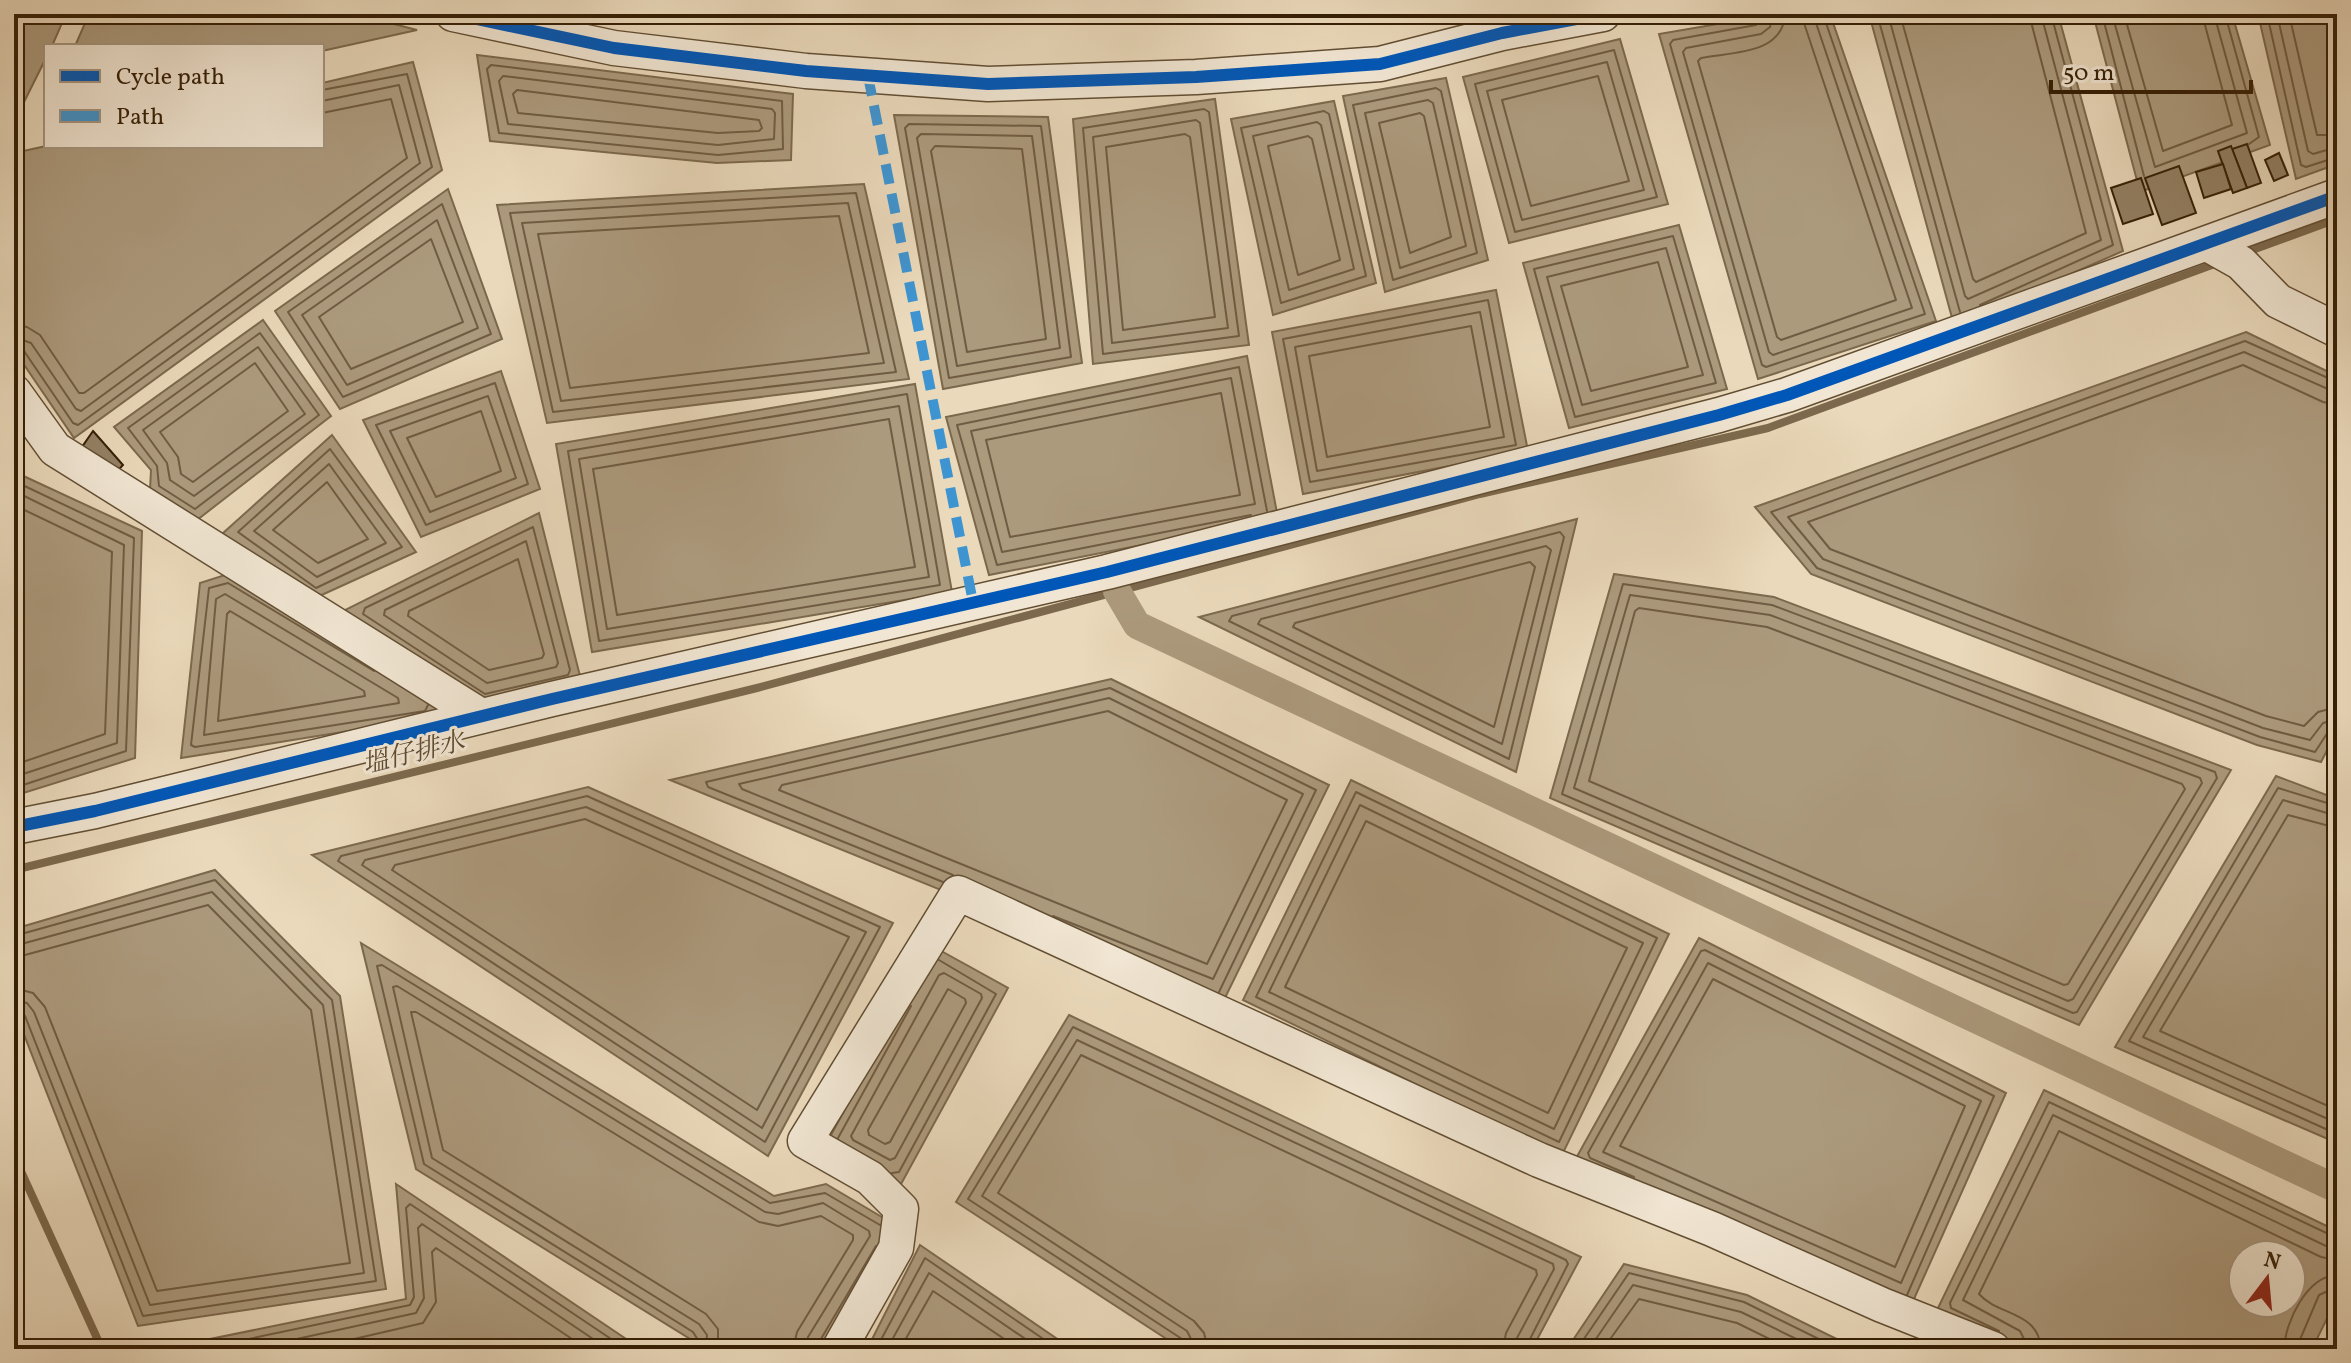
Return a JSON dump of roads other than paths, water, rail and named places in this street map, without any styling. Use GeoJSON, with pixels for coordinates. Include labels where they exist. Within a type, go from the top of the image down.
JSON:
{"type":"FeatureCollection","features":[{"type":"Feature","properties":{"kind":"street"},"geometry":{"type":"LineString","coordinates":[[453,14],[614,48],[806,71],[988,84],[1196,77],[1380,64],[1502,33],[1603,14]]}},
{"type":"Feature","properties":{"kind":"street"},"geometry":{"type":"LineString","coordinates":[[14,827],[1107,572],[1719,415],[1787,395],[2209,245],[2337,196]]}},
{"type":"Feature","properties":{"kind":"street"},"geometry":{"type":"LineString","coordinates":[[2209,245],[2241,263],[2278,301],[2337,330]]}},
{"type":"Feature","properties":{"kind":"street"},"geometry":{"type":"LineString","coordinates":[[14,392],[55,449],[481,716]]}},
{"type":"Feature","properties":{"kind":"street"},"geometry":{"type":"LineString","coordinates":[[839,1349],[896,1248],[901,1209],[870,1178],[805,1141],[958,893],[1539,1160],[1712,1229],[1882,1305],[1993,1349]]}},
{"type":"Feature","properties":{"kind":"water"},"geometry":{"type":"Polygon","coordinates":[[[14,14],[66,14],[53,44],[44,44],[44,62],[14,122],[14,14]]]}},
{"type":"Feature","properties":{"kind":"water"},"geometry":{"type":"Polygon","coordinates":[[[89,14],[355,14],[417,30],[324,51],[324,44],[76,44],[89,14]]]}},
{"type":"Feature","properties":{"kind":"water"},"geometry":{"type":"Polygon","coordinates":[[[1776,14],[1830,14],[1936,321],[1758,379],[1659,34],[1776,14]]]}},
{"type":"Feature","properties":{"kind":"water"},"geometry":{"type":"Polygon","coordinates":[[[1869,14],[2058,14],[2123,251],[1954,325],[1869,14]]]}},
{"type":"Feature","properties":{"kind":"water"},"geometry":{"type":"Polygon","coordinates":[[[2093,14],[2232,14],[2270,145],[2140,192],[2093,14]]]}},
{"type":"Feature","properties":{"kind":"water"},"geometry":{"type":"Polygon","coordinates":[[[2258,14],[2337,14],[2337,164],[2296,179],[2258,14]]]}},
{"type":"Feature","properties":{"kind":"water"},"geometry":{"type":"Polygon","coordinates":[[[1620,39],[1668,204],[1509,243],[1463,77],[1620,39]]]}},
{"type":"Feature","properties":{"kind":"water"},"geometry":{"type":"Polygon","coordinates":[[[477,55],[793,94],[791,160],[717,163],[490,141],[477,55]]]}},
{"type":"Feature","properties":{"kind":"water"},"geometry":{"type":"Polygon","coordinates":[[[413,62],[442,170],[74,438],[14,350],[14,153],[44,146],[324,148],[324,83],[413,62]]]}},
{"type":"Feature","properties":{"kind":"water"},"geometry":{"type":"Polygon","coordinates":[[[1446,78],[1488,260],[1385,292],[1343,96],[1446,78]]]}},
{"type":"Feature","properties":{"kind":"water"},"geometry":{"type":"Polygon","coordinates":[[[1215,99],[1249,345],[1093,364],[1073,119],[1215,99]]]}},
{"type":"Feature","properties":{"kind":"water"},"geometry":{"type":"Polygon","coordinates":[[[1334,101],[1376,283],[1273,315],[1231,119],[1334,101]]]}},
{"type":"Feature","properties":{"kind":"water"},"geometry":{"type":"Polygon","coordinates":[[[894,115],[1048,117],[1082,363],[943,389],[894,115]]]}},
{"type":"Feature","properties":{"kind":"water"},"geometry":{"type":"Polygon","coordinates":[[[864,184],[909,379],[547,423],[497,205],[864,184]]]}},
{"type":"Feature","properties":{"kind":"water"},"geometry":{"type":"Polygon","coordinates":[[[448,189],[502,339],[340,409],[275,311],[448,189]]]}},
{"type":"Feature","properties":{"kind":"water"},"geometry":{"type":"Polygon","coordinates":[[[1679,225],[1727,389],[1569,428],[1523,263],[1679,225]]]}},
{"type":"Feature","properties":{"kind":"water"},"geometry":{"type":"Polygon","coordinates":[[[1496,290],[1528,451],[1303,494],[1272,332],[1496,290]]]}},
{"type":"Feature","properties":{"kind":"water"},"geometry":{"type":"Polygon","coordinates":[[[263,320],[331,416],[197,520],[150,490],[151,470],[114,427],[263,320]]]}},
{"type":"Feature","properties":{"kind":"water"},"geometry":{"type":"Polygon","coordinates":[[[2246,332],[2337,376],[2337,731],[2321,762],[2257,745],[1811,574],[1755,507],[2246,332]]]}},
{"type":"Feature","properties":{"kind":"water"},"geometry":{"type":"Polygon","coordinates":[[[1247,356],[1278,518],[989,575],[946,417],[1247,356]]]}},
{"type":"Feature","properties":{"kind":"water"},"geometry":{"type":"Polygon","coordinates":[[[501,371],[540,489],[421,537],[363,420],[501,371]]]}},
{"type":"Feature","properties":{"kind":"water"},"geometry":{"type":"Polygon","coordinates":[[[915,384],[952,592],[592,652],[556,444],[915,384]]]}},
{"type":"Feature","properties":{"kind":"water"},"geometry":{"type":"Polygon","coordinates":[[[332,435],[416,552],[315,598],[222,534],[332,435]]]}},
{"type":"Feature","properties":{"kind":"water"},"geometry":{"type":"Polygon","coordinates":[[[17,473],[142,531],[135,758],[14,796],[14,475],[17,473]]]}},
{"type":"Feature","properties":{"kind":"water"},"geometry":{"type":"Polygon","coordinates":[[[539,513],[581,680],[484,703],[343,611],[539,513]]]}},
{"type":"Feature","properties":{"kind":"water"},"geometry":{"type":"Polygon","coordinates":[[[1577,519],[1516,772],[1199,617],[1577,519]]]}},
{"type":"Feature","properties":{"kind":"water"},"geometry":{"type":"Polygon","coordinates":[[[228,574],[448,715],[181,758],[200,583],[228,574]]]}},
{"type":"Feature","properties":{"kind":"water"},"geometry":{"type":"Polygon","coordinates":[[[1614,574],[1774,597],[2231,770],[2079,1025],[1550,798],[1614,574]]]}},
{"type":"Feature","properties":{"kind":"water"},"geometry":{"type":"Polygon","coordinates":[[[1111,679],[1329,785],[1222,1004],[670,780],[1111,679]]]}},
{"type":"Feature","properties":{"kind":"water"},"geometry":{"type":"Polygon","coordinates":[[[2276,776],[2337,799],[2337,1143],[2115,1047],[2276,776]]]}},
{"type":"Feature","properties":{"kind":"water"},"geometry":{"type":"Polygon","coordinates":[[[1351,780],[1669,934],[1562,1155],[1243,1000],[1351,780]]]}},
{"type":"Feature","properties":{"kind":"water"},"geometry":{"type":"Polygon","coordinates":[[[588,787],[893,923],[768,1156],[312,855],[588,787]]]}},
{"type":"Feature","properties":{"kind":"water"},"geometry":{"type":"Polygon","coordinates":[[[215,870],[340,996],[386,1289],[138,1326],[14,1009],[14,929],[215,870]]]}},
{"type":"Feature","properties":{"kind":"water"},"geometry":{"type":"Polygon","coordinates":[[[1699,938],[2006,1093],[1910,1308],[1575,1160],[1699,938]]]}},
{"type":"Feature","properties":{"kind":"water"},"geometry":{"type":"Polygon","coordinates":[[[361,943],[774,1196],[826,1184],[897,1226],[821,1349],[686,1349],[690,1339],[416,1169],[361,943]]]}},
{"type":"Feature","properties":{"kind":"water"},"geometry":{"type":"Polygon","coordinates":[[[934,947],[1008,988],[900,1186],[825,1146],[934,947]]]}},
{"type":"Feature","properties":{"kind":"water"},"geometry":{"type":"Polygon","coordinates":[[[1069,1015],[1581,1257],[1532,1349],[1182,1349],[956,1202],[1069,1015]]]}},
{"type":"Feature","properties":{"kind":"water"},"geometry":{"type":"Polygon","coordinates":[[[2044,1090],[2337,1231],[2337,1298],[2312,1349],[2018,1349],[1937,1310],[2044,1090]]]}},
{"type":"Feature","properties":{"kind":"water"},"geometry":{"type":"Polygon","coordinates":[[[396,1184],[641,1349],[161,1349],[406,1299],[396,1184]]]}},
{"type":"Feature","properties":{"kind":"water"},"geometry":{"type":"Polygon","coordinates":[[[920,1245],[1072,1349],[867,1349],[920,1245]]]}},
{"type":"Feature","properties":{"kind":"water"},"geometry":{"type":"Polygon","coordinates":[[[1624,1264],[1747,1295],[1857,1349],[1567,1349],[1624,1264]]]}},
{"type":"Feature","properties":{"kind":"waterway","name":"塭仔排水"},"geometry":{"type":"LineString","coordinates":[[2244,253],[2337,219]]}},
{"type":"Feature","properties":{"kind":"waterway","name":"塭仔排水"},"geometry":{"type":"LineString","coordinates":[[14,870],[757,688],[1480,494],[1768,428],[2220,262]]}},
{"type":"Feature","properties":{"kind":"waterway"},"geometry":{"type":"LineString","coordinates":[[1117,591],[1137,625],[2337,1189]]}},
{"type":"Feature","properties":{"kind":"waterway"},"geometry":{"type":"LineString","coordinates":[[14,1156],[102,1349]]}}]}
